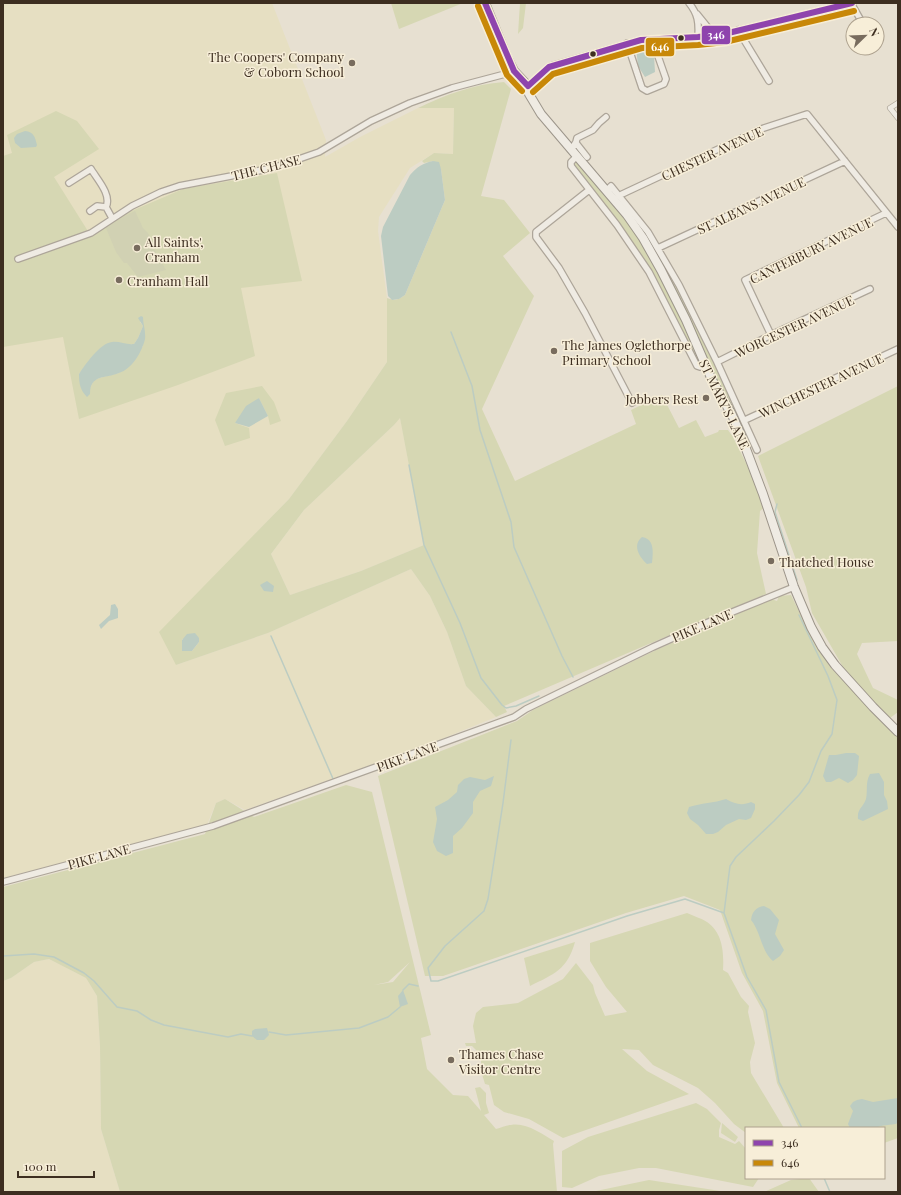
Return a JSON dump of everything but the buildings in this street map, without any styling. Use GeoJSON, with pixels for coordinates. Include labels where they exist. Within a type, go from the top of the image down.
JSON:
{"type":"FeatureCollection","features":[{"type":"Feature","properties":{"kind":"main road","name":"ST MARY'S LANE"},"geometry":{"type":"LineString","coordinates":[[485,3],[514,71],[528,86],[529,94],[541,114],[573,146],[577,156],[628,215],[656,260],[686,320],[705,365],[740,433],[763,494],[794,587],[811,627],[822,647],[854,687],[898,732]]}},
{"type":"Feature","properties":{"kind":"street"},"geometry":{"type":"LineString","coordinates":[[689,3],[714,35]]}},
{"type":"Feature","properties":{"kind":"street"},"geometry":{"type":"LineString","coordinates":[[528,86],[549,67],[641,40],[714,35],[767,24],[852,3],[859,16]]}},
{"type":"Feature","properties":{"kind":"street"},"geometry":{"type":"LineString","coordinates":[[695,10],[699,22],[698,36]]}},
{"type":"Feature","properties":{"kind":"street"},"geometry":{"type":"LineString","coordinates":[[738,30],[769,82]]}},
{"type":"Feature","properties":{"kind":"street"},"geometry":{"type":"LineString","coordinates":[[627,43],[642,88],[646,91],[664,84],[666,79],[652,39]]}},
{"type":"Feature","properties":{"kind":"street","name":"THE CHASE"},"geometry":{"type":"LineString","coordinates":[[18,259],[90,233],[132,206],[154,195],[179,186],[273,168],[319,152],[372,121],[410,103],[452,88],[514,71]]}},
{"type":"Feature","properties":{"kind":"street"},"geometry":{"type":"LineString","coordinates":[[898,103],[890,108],[898,118]]}},
{"type":"Feature","properties":{"kind":"street","name":"CHESTER AVENUE"},"geometry":{"type":"LineString","coordinates":[[618,196],[761,129],[807,114],[844,161]]}},
{"type":"Feature","properties":{"kind":"street"},"geometry":{"type":"LineString","coordinates":[[587,157],[573,146],[577,138],[593,130],[606,117]]}},
{"type":"Feature","properties":{"kind":"street"},"geometry":{"type":"LineString","coordinates":[[577,156],[570,166],[627,238],[649,272],[697,366],[700,367],[705,365]]}},
{"type":"Feature","properties":{"kind":"street"},"geometry":{"type":"LineString","coordinates":[[844,161],[898,227]]}},
{"type":"Feature","properties":{"kind":"street","name":"ST ALBANS AVENUE"},"geometry":{"type":"LineString","coordinates":[[658,248],[844,161]]}},
{"type":"Feature","properties":{"kind":"street"},"geometry":{"type":"LineString","coordinates":[[69,183],[91,169],[107,195],[108,202],[106,207],[112,218]]}},
{"type":"Feature","properties":{"kind":"street"},"geometry":{"type":"LineString","coordinates":[[607,190],[611,186],[640,221],[658,248],[695,316],[745,420],[757,450]]}},
{"type":"Feature","properties":{"kind":"street"},"geometry":{"type":"LineString","coordinates":[[589,190],[536,232],[536,237],[559,268],[585,313],[632,402]]}},
{"type":"Feature","properties":{"kind":"street"},"geometry":{"type":"LineString","coordinates":[[90,211],[97,206],[106,207]]}},
{"type":"Feature","properties":{"kind":"street","name":"CANTERBURY AVENUE"},"geometry":{"type":"LineString","coordinates":[[771,335],[744,280],[886,212]]}},
{"type":"Feature","properties":{"kind":"street","name":"WORCESTER AVENUE"},"geometry":{"type":"LineString","coordinates":[[717,362],[771,335],[870,290]]}},
{"type":"Feature","properties":{"kind":"street","name":"WINCHESTER AVENUE"},"geometry":{"type":"LineString","coordinates":[[745,420],[898,349]]}},
{"type":"Feature","properties":{"kind":"street","name":"WINCHESTER AVENUE"},"geometry":{"type":"LineString","coordinates":[[740,433],[748,429]]}},
{"type":"Feature","properties":{"kind":"street","name":"PIKE LANE"},"geometry":{"type":"LineString","coordinates":[[3,882],[213,826],[507,720],[652,647],[794,587]]}},
{"type":"Feature","properties":{"kind":"shaded area"},"geometry":{"type":"Polygon","coordinates":[[[3,3],[272,3],[326,140],[325,157],[360,137],[418,108],[454,108],[453,154],[434,153],[410,168],[379,217],[378,231],[387,298],[387,362],[347,421],[289,499],[255,534],[176,665],[268,633],[411,569],[430,596],[447,632],[466,686],[496,717],[422,747],[245,810],[225,799],[216,803],[207,825],[3,878],[3,3]]]}},
{"type":"Feature","properties":{"kind":"shaded area"},"geometry":{"type":"Polygon","coordinates":[[[646,46],[654,56],[655,72],[645,77],[638,66],[636,47],[646,46]]]}},
{"type":"Feature","properties":{"kind":"shaded area"},"geometry":{"type":"Polygon","coordinates":[[[25,131],[34,135],[37,145],[36,147],[21,148],[15,143],[14,138],[17,134],[25,131]]]}},
{"type":"Feature","properties":{"kind":"shaded area"},"geometry":{"type":"Polygon","coordinates":[[[433,161],[439,162],[445,200],[405,295],[399,299],[392,300],[388,296],[381,236],[383,227],[410,175],[420,166],[433,161]]]}},
{"type":"Feature","properties":{"kind":"shaded area"},"geometry":{"type":"Polygon","coordinates":[[[141,316],[143,317],[145,339],[142,349],[136,359],[124,371],[95,380],[90,394],[87,397],[80,386],[79,380],[79,374],[85,365],[98,350],[107,343],[115,342],[134,344],[143,326],[138,318],[141,316]]]}},
{"type":"Feature","properties":{"kind":"shaded area"},"geometry":{"type":"Polygon","coordinates":[[[259,398],[268,416],[249,427],[235,423],[246,406],[259,398]]]}},
{"type":"Feature","properties":{"kind":"shaded area"},"geometry":{"type":"Polygon","coordinates":[[[400,417],[424,545],[361,571],[290,595],[271,554],[304,510],[394,425],[400,417]]]}},
{"type":"Feature","properties":{"kind":"shaded area"},"geometry":{"type":"Polygon","coordinates":[[[642,537],[649,540],[651,543],[653,551],[652,563],[647,564],[639,554],[637,544],[642,537]]]}},
{"type":"Feature","properties":{"kind":"shaded area"},"geometry":{"type":"Polygon","coordinates":[[[267,581],[274,586],[273,592],[264,591],[260,585],[267,581]]]}},
{"type":"Feature","properties":{"kind":"shaded area"},"geometry":{"type":"Polygon","coordinates":[[[115,604],[118,609],[118,618],[109,621],[101,629],[99,625],[110,615],[111,605],[115,604]]]}},
{"type":"Feature","properties":{"kind":"shaded area"},"geometry":{"type":"Polygon","coordinates":[[[195,633],[199,638],[199,642],[192,651],[182,651],[182,640],[187,634],[195,633]]]}},
{"type":"Feature","properties":{"kind":"shaded area"},"geometry":{"type":"Polygon","coordinates":[[[855,753],[859,756],[857,775],[848,783],[839,778],[831,782],[826,782],[823,776],[829,755],[855,753]]]}},
{"type":"Feature","properties":{"kind":"shaded area"},"geometry":{"type":"Polygon","coordinates":[[[879,773],[884,782],[884,795],[887,801],[888,809],[863,821],[858,819],[858,815],[859,810],[866,799],[868,777],[870,774],[879,773]]]}},
{"type":"Feature","properties":{"kind":"shaded area"},"geometry":{"type":"Polygon","coordinates":[[[494,776],[491,786],[480,791],[473,802],[473,813],[462,828],[453,836],[453,853],[446,856],[437,851],[433,842],[437,819],[435,807],[448,800],[457,792],[458,785],[464,779],[470,777],[485,780],[494,776]]]}},
{"type":"Feature","properties":{"kind":"shaded area"},"geometry":{"type":"Polygon","coordinates":[[[726,799],[738,804],[751,802],[755,804],[755,809],[751,818],[746,820],[739,819],[726,825],[718,832],[706,834],[690,819],[687,813],[689,807],[726,799]]]}},
{"type":"Feature","properties":{"kind":"shaded area"},"geometry":{"type":"Polygon","coordinates":[[[764,906],[770,909],[779,920],[775,934],[784,950],[780,956],[773,961],[763,947],[757,930],[751,920],[755,910],[764,906]]]}},
{"type":"Feature","properties":{"kind":"shaded area"},"geometry":{"type":"Polygon","coordinates":[[[49,959],[86,978],[97,996],[100,1046],[101,1129],[120,1192],[3,1192],[3,981],[11,978],[34,962],[49,959]]]}},
{"type":"Feature","properties":{"kind":"shaded area"},"geometry":{"type":"Polygon","coordinates":[[[403,990],[408,1004],[400,1007],[398,996],[403,990]]]}},
{"type":"Feature","properties":{"kind":"shaded area"},"geometry":{"type":"Polygon","coordinates":[[[267,1028],[269,1035],[264,1040],[257,1040],[252,1036],[252,1031],[255,1029],[267,1028]]]}},
{"type":"Feature","properties":{"kind":"shaded area"},"geometry":{"type":"Polygon","coordinates":[[[898,1098],[898,1123],[878,1127],[850,1127],[848,1124],[853,1111],[850,1106],[853,1102],[862,1099],[873,1102],[898,1098]]]}},
{"type":"Feature","properties":{"kind":"green space"},"geometry":{"type":"Polygon","coordinates":[[[391,3],[463,3],[399,29],[391,3]]]}},
{"type":"Feature","properties":{"kind":"green space"},"geometry":{"type":"Polygon","coordinates":[[[520,3],[526,3],[523,28],[518,34],[520,3]]]}},
{"type":"Feature","properties":{"kind":"green space"},"geometry":{"type":"Polygon","coordinates":[[[504,82],[511,89],[481,196],[504,200],[530,233],[503,256],[534,296],[482,409],[515,481],[636,424],[631,410],[662,395],[679,428],[696,420],[705,437],[718,432],[719,430],[728,430],[733,437],[757,485],[765,507],[760,511],[757,553],[766,594],[504,706],[507,712],[496,717],[466,686],[447,632],[430,596],[411,569],[268,633],[176,665],[159,632],[289,499],[347,421],[387,362],[387,298],[396,300],[405,295],[445,200],[441,169],[433,161],[424,163],[422,161],[434,153],[453,154],[454,108],[418,108],[460,91],[493,83],[504,82]],[[400,418],[304,510],[271,554],[290,595],[361,571],[424,545],[400,418]],[[199,638],[182,639],[182,650],[192,651],[199,642],[199,638]]]}},
{"type":"Feature","properties":{"kind":"green space"},"geometry":{"type":"Polygon","coordinates":[[[56,111],[77,121],[99,149],[54,177],[91,236],[127,213],[183,189],[277,173],[302,281],[241,288],[255,356],[178,385],[79,419],[63,337],[3,347],[3,156],[12,153],[7,135],[56,111]],[[143,319],[140,322],[143,326],[143,319]],[[143,326],[134,344],[128,345],[118,342],[89,361],[79,374],[90,388],[94,380],[119,373],[143,346],[143,326]]]}},
{"type":"Feature","properties":{"kind":"green space"},"geometry":{"type":"Polygon","coordinates":[[[576,161],[580,161],[621,211],[660,272],[701,360],[700,362],[696,362],[660,289],[573,164],[576,161]]]}},
{"type":"Feature","properties":{"kind":"green space"},"geometry":{"type":"Polygon","coordinates":[[[135,211],[143,228],[148,233],[154,249],[166,270],[138,277],[127,263],[124,263],[116,252],[106,228],[135,211]]]}},
{"type":"Feature","properties":{"kind":"green space"},"geometry":{"type":"Polygon","coordinates":[[[646,233],[673,280],[697,328],[744,426],[743,428],[708,365],[645,234],[646,233]]]}},
{"type":"Feature","properties":{"kind":"green space"},"geometry":{"type":"Polygon","coordinates":[[[262,386],[274,402],[281,421],[270,425],[268,416],[259,398],[235,423],[249,428],[250,438],[225,446],[215,420],[226,393],[262,386]]]}},
{"type":"Feature","properties":{"kind":"green space"},"geometry":{"type":"Polygon","coordinates":[[[898,386],[898,641],[862,643],[857,654],[873,688],[898,700],[898,712],[890,718],[847,674],[812,613],[806,587],[758,456],[898,386]]]}},
{"type":"Feature","properties":{"kind":"green space"},"geometry":{"type":"Polygon","coordinates":[[[791,595],[807,628],[831,668],[898,738],[898,1138],[885,1143],[885,1127],[799,1127],[777,1083],[763,1011],[742,973],[720,910],[684,896],[626,913],[443,976],[425,976],[378,776],[517,721],[533,710],[654,651],[771,599],[777,601],[779,596],[791,595]]]}},
{"type":"Feature","properties":{"kind":"green space"},"geometry":{"type":"Polygon","coordinates":[[[346,785],[372,792],[431,1035],[421,1038],[427,1069],[453,1095],[468,1096],[481,1111],[475,1088],[480,1087],[486,1093],[486,1103],[489,1113],[484,1115],[496,1129],[509,1125],[522,1125],[534,1129],[554,1141],[557,1192],[120,1192],[101,1129],[100,1046],[97,996],[86,978],[49,959],[34,962],[11,978],[3,981],[3,887],[205,834],[216,803],[225,799],[254,817],[346,785]],[[410,962],[388,982],[374,985],[393,982],[410,962]]]}},
{"type":"Feature","properties":{"kind":"green space"},"geometry":{"type":"Polygon","coordinates":[[[687,913],[707,922],[716,932],[723,950],[723,970],[728,973],[741,997],[749,1006],[748,1012],[755,1043],[750,1062],[751,1073],[783,1127],[745,1127],[745,1132],[734,1124],[715,1103],[698,1088],[653,1065],[639,1050],[622,1049],[647,1071],[689,1094],[563,1138],[529,1119],[504,1112],[494,1105],[489,1085],[485,1084],[481,1071],[481,1060],[478,1052],[472,1046],[466,1046],[465,1043],[476,1043],[473,1026],[476,1013],[483,1007],[518,1003],[563,979],[576,963],[593,985],[605,1016],[627,1012],[606,987],[590,961],[590,943],[687,913]]]}},
{"type":"Feature","properties":{"kind":"green space"},"geometry":{"type":"Polygon","coordinates":[[[575,942],[564,965],[553,974],[530,986],[524,958],[575,942]]]}},
{"type":"Feature","properties":{"kind":"green space"},"geometry":{"type":"Polygon","coordinates":[[[696,1103],[707,1109],[721,1123],[719,1137],[735,1144],[739,1141],[745,1148],[745,1179],[758,1179],[753,1187],[656,1168],[639,1168],[599,1176],[572,1188],[562,1187],[562,1151],[588,1137],[696,1103]]]}},
{"type":"Feature","properties":{"kind":"green space"},"geometry":{"type":"Polygon","coordinates":[[[722,1123],[738,1137],[735,1142],[721,1133],[722,1123]]]}},
{"type":"Feature","properties":{"kind":"green space"},"geometry":{"type":"Polygon","coordinates":[[[810,1179],[819,1192],[764,1192],[791,1180],[810,1179]]]}},
{"type":"Feature","properties":{"kind":"green space"},"geometry":{"type":"Polygon","coordinates":[[[649,1180],[727,1192],[591,1192],[649,1180]]]}},
{"type":"Feature","properties":{"kind":"waterway"},"geometry":{"type":"LineString","coordinates":[[451,332],[472,386],[480,430],[511,522],[514,547],[562,656],[573,677]]}},
{"type":"Feature","properties":{"kind":"waterway"},"geometry":{"type":"LineString","coordinates":[[409,465],[424,545],[460,623],[481,678],[506,708],[516,706],[539,696]]}},
{"type":"Feature","properties":{"kind":"waterway"},"geometry":{"type":"LineString","coordinates":[[777,504],[775,512],[797,580]]}},
{"type":"Feature","properties":{"kind":"waterway"},"geometry":{"type":"LineString","coordinates":[[799,615],[828,676],[837,700],[832,734],[821,751],[809,782],[799,795],[736,857],[730,866],[724,913],[747,977],[766,1010],[779,1082],[802,1127]]}},
{"type":"Feature","properties":{"kind":"waterway"},"geometry":{"type":"LineString","coordinates":[[271,636],[334,781]]}},
{"type":"Feature","properties":{"kind":"waterway"},"geometry":{"type":"LineString","coordinates":[[511,740],[488,899],[484,911],[445,946],[428,968],[431,981],[438,981],[627,916],[685,899],[724,913]]}},
{"type":"Feature","properties":{"kind":"waterway"},"geometry":{"type":"LineString","coordinates":[[3,956],[34,954],[54,957],[84,973],[94,981],[117,1007],[137,1011],[151,1020],[164,1025],[228,1037],[241,1034],[252,1036]]}},
{"type":"Feature","properties":{"kind":"waterway"},"geometry":{"type":"LineString","coordinates":[[403,990],[409,984],[418,986]]}},
{"type":"Feature","properties":{"kind":"waterway"},"geometry":{"type":"LineString","coordinates":[[269,1032],[286,1035],[359,1028],[388,1017],[400,1007]]}},
{"type":"Feature","properties":{"kind":"waterway"},"geometry":{"type":"LineString","coordinates":[[824,1179],[830,1192]]}},
{"type":"Feature","properties":{"kind":"transit line","name":"346"},"geometry":{"type":"LineString","coordinates":[[485,3],[514,71],[528,86]]}},
{"type":"Feature","properties":{"kind":"transit line","name":"346"},"geometry":{"type":"LineString","coordinates":[[528,86],[549,67],[641,40],[724,34],[852,3]]}},
{"type":"Feature","properties":{"kind":"transit line","name":"646"},"geometry":{"type":"LineString","coordinates":[[478,6],[507,75],[522,91]]}},
{"type":"Feature","properties":{"kind":"transit line","name":"646"},"geometry":{"type":"LineString","coordinates":[[533,92],[553,74],[642,48],[725,42],[854,11]]}},
{"type":"Feature","properties":{"kind":"place","name":"The Coopers' Company & Coborn School"},"geometry":{"type":"Point","coordinates":[352,63]}},
{"type":"Feature","properties":{"kind":"place","name":"All Saints', Cranham"},"geometry":{"type":"Point","coordinates":[137,248]}},
{"type":"Feature","properties":{"kind":"place","name":"Cranham Hall"},"geometry":{"type":"Point","coordinates":[119,280]}},
{"type":"Feature","properties":{"kind":"place","name":"The James Oglethorpe Primary School"},"geometry":{"type":"Point","coordinates":[554,351]}},
{"type":"Feature","properties":{"kind":"place","name":"Jobbers Rest"},"geometry":{"type":"Point","coordinates":[706,398]}},
{"type":"Feature","properties":{"kind":"place","name":"Thatched House"},"geometry":{"type":"Point","coordinates":[771,561]}},
{"type":"Feature","properties":{"kind":"place","name":"Thames Chase Visitor Centre"},"geometry":{"type":"Point","coordinates":[451,1060]}}]}
